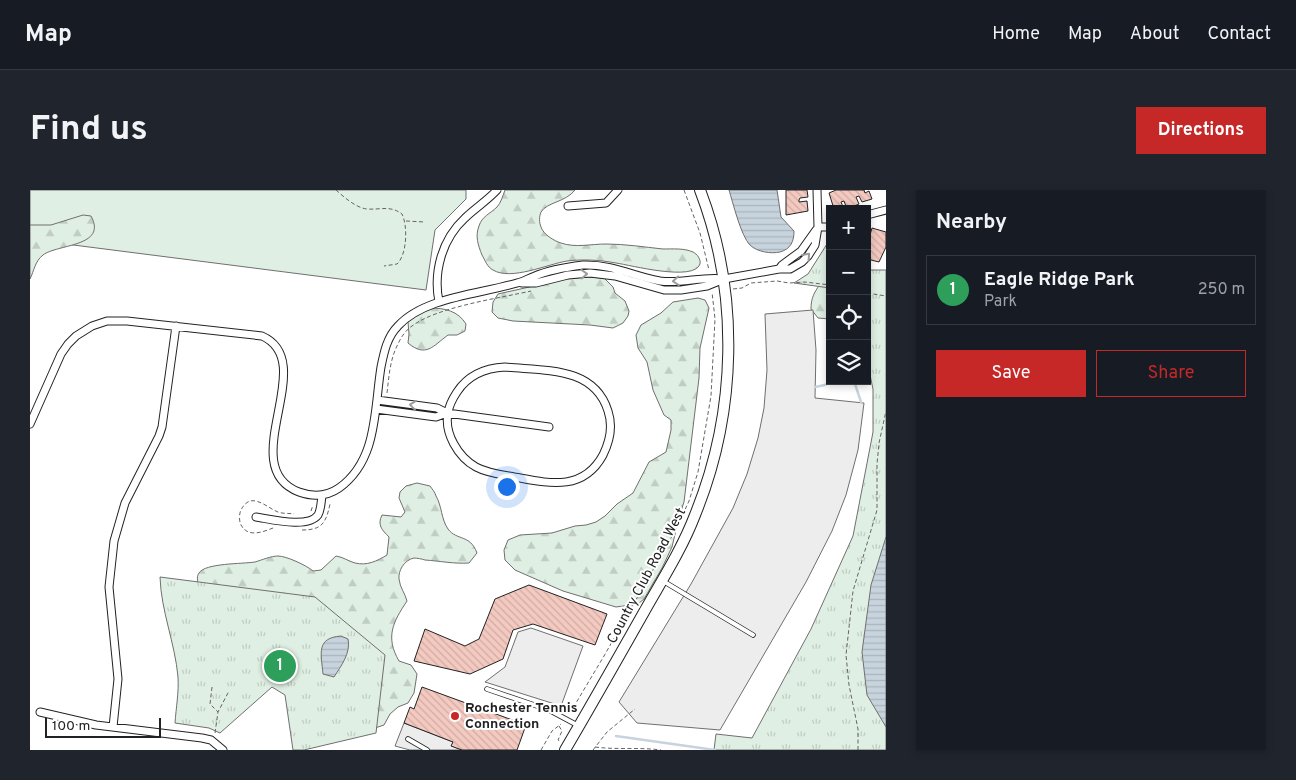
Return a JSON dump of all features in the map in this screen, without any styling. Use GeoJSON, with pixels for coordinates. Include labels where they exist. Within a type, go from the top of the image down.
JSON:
{"type":"FeatureCollection","features":[{"type":"Feature","properties":{"kind":"main road","name":"Country Club Road West"},"geometry":{"type":"LineString","coordinates":[[565,750],[662,580],[695,515],[717,445],[728,369],[726,290],[716,238],[700,190]]}},
{"type":"Feature","properties":{"kind":"street"},"geometry":{"type":"LineString","coordinates":[[439,302],[437,284],[439,266],[448,237],[466,216],[497,190]]}},
{"type":"Feature","properties":{"kind":"street"},"geometry":{"type":"LineString","coordinates":[[568,206],[606,203],[618,190]]}},
{"type":"Feature","properties":{"kind":"street"},"geometry":{"type":"LineString","coordinates":[[30,424],[61,354],[68,344],[83,331],[101,322],[116,320],[262,336],[275,344],[280,350],[284,364],[274,442],[274,464],[283,482],[292,489],[302,493],[322,496],[336,490],[356,472],[364,457],[371,440],[382,360],[391,334],[415,312],[439,302],[519,283],[566,267],[583,265],[619,269],[660,281],[710,277],[724,279],[779,269],[801,250],[818,227],[817,190]]}},
{"type":"Feature","properties":{"kind":"street"},"geometry":{"type":"LineString","coordinates":[[871,214],[886,210]]}},
{"type":"Feature","properties":{"kind":"street"},"geometry":{"type":"LineString","coordinates":[[818,227],[826,227]]}},
{"type":"Feature","properties":{"kind":"street"},"geometry":{"type":"LineString","coordinates":[[113,727],[118,679],[109,576],[114,541],[125,503],[160,436],[176,326]]}},
{"type":"Feature","properties":{"kind":"street"},"geometry":{"type":"LineString","coordinates":[[505,368],[567,373],[586,380],[600,394],[610,416],[610,437],[601,458],[585,474],[570,482],[552,483],[493,473],[468,462],[452,440],[447,413],[451,402],[464,382],[488,369],[505,368]]}},
{"type":"Feature","properties":{"kind":"street"},"geometry":{"type":"LineString","coordinates":[[376,400],[437,408],[447,413],[549,427]]}},
{"type":"Feature","properties":{"kind":"street"},"geometry":{"type":"LineString","coordinates":[[376,409],[436,416],[447,413]]}},
{"type":"Feature","properties":{"kind":"street"},"geometry":{"type":"LineString","coordinates":[[256,517],[300,522],[312,520],[320,512],[322,496]]}},
{"type":"Feature","properties":{"kind":"street"},"geometry":{"type":"LineString","coordinates":[[40,712],[74,721],[202,738],[211,740],[223,750]]}},
{"type":"Feature","properties":{"kind":"lane"},"geometry":{"type":"LineString","coordinates":[[662,580],[754,634]]}},
{"type":"Feature","properties":{"kind":"lane"},"geometry":{"type":"LineString","coordinates":[[487,689],[549,710],[579,726]]}},
{"type":"Feature","properties":{"kind":"lane"},"geometry":{"type":"LineString","coordinates":[[408,739],[427,750]]}},
{"type":"Feature","properties":{"kind":"path"},"geometry":{"type":"LineString","coordinates":[[336,190],[362,207],[393,209],[402,214],[405,220],[406,234],[400,262],[384,266]]}},
{"type":"Feature","properties":{"kind":"path"},"geometry":{"type":"LineString","coordinates":[[684,190],[700,233],[708,267]]}},
{"type":"Feature","properties":{"kind":"path"},"geometry":{"type":"LineString","coordinates":[[405,220],[425,222]]}},
{"type":"Feature","properties":{"kind":"path"},"geometry":{"type":"LineString","coordinates":[[541,750],[552,731],[566,719],[604,656],[675,531],[689,501],[698,472],[712,396],[716,319],[712,292],[742,288],[751,283],[777,281],[826,285]]}},
{"type":"Feature","properties":{"kind":"path"},"geometry":{"type":"LineString","coordinates":[[386,401],[393,355],[401,338],[411,326],[437,314],[532,291]]}},
{"type":"Feature","properties":{"kind":"path"},"geometry":{"type":"LineString","coordinates":[[871,294],[886,296]]}},
{"type":"Feature","properties":{"kind":"path"},"geometry":{"type":"LineString","coordinates":[[858,750],[858,729],[846,668],[847,636],[856,578],[875,522],[879,443],[886,411]]}},
{"type":"Feature","properties":{"kind":"path"},"geometry":{"type":"LineString","coordinates":[[212,687],[210,704],[218,712]]}},
{"type":"Feature","properties":{"kind":"path"},"geometry":{"type":"LineString","coordinates":[[215,733],[218,712],[228,691]]}},
{"type":"Feature","properties":{"kind":"path"},"geometry":{"type":"LineString","coordinates":[[593,750],[607,732],[635,709]]}},
{"type":"Feature","properties":{"kind":"path"},"geometry":{"type":"LineString","coordinates":[[595,747],[613,750],[641,748],[661,750]]}},
{"type":"Feature","properties":{"kind":"green space"},"geometry":{"type":"Polygon","coordinates":[[[30,190],[466,190],[466,199],[435,230],[426,290],[42,241],[30,267],[30,190]]]}},
{"type":"Feature","properties":{"kind":"green space"},"geometry":{"type":"Polygon","coordinates":[[[505,190],[575,190],[567,197],[548,206],[540,214],[542,230],[558,242],[572,245],[613,244],[686,250],[696,254],[700,264],[695,269],[686,272],[674,272],[604,261],[579,260],[567,261],[519,273],[501,273],[491,269],[486,263],[479,248],[477,233],[482,220],[498,205],[505,190]]]}},
{"type":"Feature","properties":{"kind":"green space"},"geometry":{"type":"Polygon","coordinates":[[[83,215],[91,216],[94,226],[93,234],[79,243],[50,251],[40,257],[30,279],[30,225],[51,225],[83,215]]]}},
{"type":"Feature","properties":{"kind":"green space"},"geometry":{"type":"Polygon","coordinates":[[[826,246],[826,287],[794,283],[808,274],[826,246]]]}},
{"type":"Feature","properties":{"kind":"green space"},"geometry":{"type":"Polygon","coordinates":[[[871,270],[886,270],[886,750],[714,750],[716,734],[752,738],[811,629],[853,536],[873,432],[873,389],[871,380],[871,270]]]}},
{"type":"Feature","properties":{"kind":"green space"},"geometry":{"type":"Polygon","coordinates":[[[604,278],[613,287],[615,293],[625,301],[629,311],[623,323],[613,328],[513,321],[498,318],[492,312],[493,302],[498,294],[565,279],[604,278]]]}},
{"type":"Feature","properties":{"kind":"green space"},"geometry":{"type":"Polygon","coordinates":[[[820,284],[826,284],[826,319],[818,318],[811,309],[813,296],[820,284]]]}},
{"type":"Feature","properties":{"kind":"green space"},"geometry":{"type":"Polygon","coordinates":[[[698,298],[705,300],[709,308],[700,348],[699,378],[684,502],[672,547],[644,599],[638,604],[616,607],[563,591],[515,570],[505,560],[504,550],[508,540],[520,535],[552,533],[596,522],[633,493],[649,462],[666,452],[671,430],[671,420],[664,415],[653,390],[647,362],[638,348],[636,335],[641,325],[661,313],[673,302],[698,298]]]}},
{"type":"Feature","properties":{"kind":"green space"},"geometry":{"type":"Polygon","coordinates":[[[430,308],[455,313],[466,324],[465,331],[457,335],[448,335],[429,349],[420,350],[408,343],[408,322],[415,315],[430,308]]]}},
{"type":"Feature","properties":{"kind":"green space"},"geometry":{"type":"Polygon","coordinates":[[[417,483],[430,486],[438,500],[448,529],[471,543],[477,553],[469,563],[452,563],[414,558],[402,566],[399,579],[407,601],[392,630],[392,644],[399,661],[411,665],[417,674],[414,693],[408,703],[398,707],[390,714],[384,725],[375,728],[199,588],[198,576],[199,573],[208,567],[255,562],[275,556],[291,559],[313,571],[321,570],[336,556],[359,564],[376,561],[387,555],[389,537],[381,527],[382,515],[401,517],[405,512],[399,498],[400,492],[406,486],[417,483]]]}},
{"type":"Feature","properties":{"kind":"green space"},"geometry":{"type":"Polygon","coordinates":[[[160,577],[315,597],[385,655],[376,733],[304,750],[293,750],[285,695],[272,687],[220,733],[209,728],[175,723],[178,677],[160,577]]]}},
{"type":"Feature","properties":{"kind":"shaded area"},"geometry":{"type":"Polygon","coordinates":[[[729,190],[777,190],[781,217],[794,231],[789,247],[784,251],[772,253],[760,251],[750,245],[740,227],[729,190]]]}},
{"type":"Feature","properties":{"kind":"shaded area"},"geometry":{"type":"Polygon","coordinates":[[[813,310],[816,350],[815,398],[864,403],[858,450],[846,495],[832,531],[806,582],[720,730],[637,723],[619,702],[691,584],[733,508],[747,474],[758,438],[764,408],[767,370],[765,314],[813,310]]]}},
{"type":"Feature","properties":{"kind":"shaded area"},"geometry":{"type":"Polygon","coordinates":[[[886,537],[886,727],[867,695],[862,652],[871,585],[886,537]]]}},
{"type":"Feature","properties":{"kind":"shaded area"},"geometry":{"type":"Polygon","coordinates":[[[531,628],[583,646],[561,706],[485,682],[505,667],[518,632],[531,628]]]}},
{"type":"Feature","properties":{"kind":"shaded area"},"geometry":{"type":"Polygon","coordinates":[[[341,636],[348,639],[349,644],[345,659],[334,677],[323,674],[321,653],[324,643],[333,637],[341,636]]]}},
{"type":"Feature","properties":{"kind":"shaded area"},"geometry":{"type":"Polygon","coordinates":[[[404,723],[453,742],[452,746],[462,750],[410,750],[395,746],[404,723]]]}},
{"type":"Feature","properties":{"kind":"building"},"geometry":{"type":"Polygon","coordinates":[[[786,190],[807,190],[808,197],[800,198],[799,202],[807,201],[808,211],[786,215],[786,190]]]}},
{"type":"Feature","properties":{"kind":"building"},"geometry":{"type":"Polygon","coordinates":[[[836,190],[864,190],[865,193],[869,191],[872,199],[862,202],[859,196],[856,197],[859,204],[857,205],[846,205],[844,201],[841,202],[842,205],[833,205],[829,193],[836,190]]]}},
{"type":"Feature","properties":{"kind":"building"},"geometry":{"type":"Polygon","coordinates":[[[872,228],[886,232],[886,247],[879,262],[871,260],[872,228]]]}},
{"type":"Feature","properties":{"kind":"building"},"geometry":{"type":"Polygon","coordinates":[[[529,585],[607,614],[595,645],[533,624],[513,630],[503,659],[470,674],[414,661],[425,629],[465,646],[479,639],[495,599],[529,585]]]}},
{"type":"Feature","properties":{"kind":"building","name":"Rochester Tennis Connection"},"geometry":{"type":"Polygon","coordinates":[[[422,687],[526,725],[517,750],[462,750],[451,746],[453,742],[404,723],[410,707],[414,709],[422,687]]]}},
{"type":"Feature","properties":{"kind":"waterway"},"geometry":{"type":"LineString","coordinates":[[815,387],[826,384]]}},
{"type":"Feature","properties":{"kind":"waterway"},"geometry":{"type":"LineString","coordinates":[[855,385],[861,402]]}},
{"type":"Feature","properties":{"kind":"waterway"},"geometry":{"type":"LineString","coordinates":[[616,736],[715,750]]}},
{"type":"Feature","properties":{"kind":"place","name":"Eagle Ridge Park"},"geometry":{"type":"Point","coordinates":[280,666]}},
{"type":"Feature","properties":{"kind":"place","name":"Rochester Tennis Connection"},"geometry":{"type":"Point","coordinates":[455,716]}}]}
